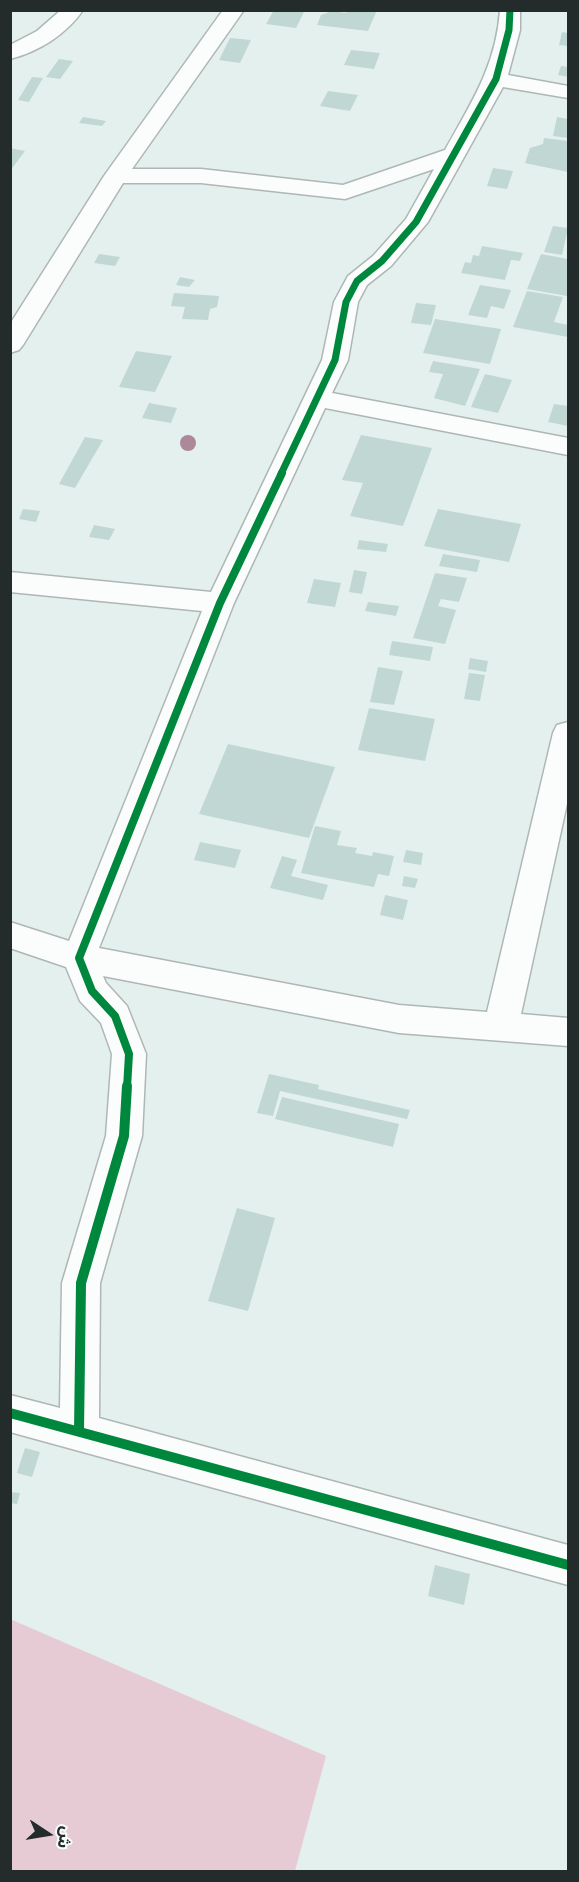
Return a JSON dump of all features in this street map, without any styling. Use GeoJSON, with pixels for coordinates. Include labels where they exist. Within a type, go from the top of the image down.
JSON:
{"type":"FeatureCollection","features":[{"type":"Feature","properties":{"kind":"street"},"geometry":{"type":"LineString","coordinates":[[10,54],[42,39],[61,25],[73,10]]}},
{"type":"Feature","properties":{"kind":"street"},"geometry":{"type":"LineString","coordinates":[[10,345],[116,176],[234,10]]}},
{"type":"Feature","properties":{"kind":"street"},"geometry":{"type":"LineString","coordinates":[[79,1431],[81,1283],[124,1136],[129,1054],[115,1017],[92,992],[79,958],[220,603],[335,360],[346,302],[357,281],[382,261],[416,222],[454,155],[496,79],[509,30],[510,10]]}},
{"type":"Feature","properties":{"kind":"street"},"geometry":{"type":"LineString","coordinates":[[496,79],[568,92]]}},
{"type":"Feature","properties":{"kind":"street"},"geometry":{"type":"LineString","coordinates":[[116,176],[201,176],[345,192],[454,155]]}},
{"type":"Feature","properties":{"kind":"street"},"geometry":{"type":"LineString","coordinates":[[317,398],[568,447]]}},
{"type":"Feature","properties":{"kind":"street"},"geometry":{"type":"LineString","coordinates":[[10,582],[220,603]]}},
{"type":"Feature","properties":{"kind":"street"},"geometry":{"type":"LineString","coordinates":[[501,1026],[563,786],[568,733]]}},
{"type":"Feature","properties":{"kind":"street"},"geometry":{"type":"LineString","coordinates":[[10,935],[79,958],[399,1019],[568,1032]]}},
{"type":"Feature","properties":{"kind":"street"},"geometry":{"type":"LineString","coordinates":[[10,1413],[568,1565]]}},
{"type":"Feature","properties":{"kind":"shaded area"},"geometry":{"type":"Polygon","coordinates":[[[10,1619],[326,1756],[295,1871],[11,1871],[10,1619]]]}},
{"type":"Feature","properties":{"kind":"building"},"geometry":{"type":"Polygon","coordinates":[[[274,10],[305,10],[296,28],[266,24],[274,10]]]}},
{"type":"Feature","properties":{"kind":"building"},"geometry":{"type":"Polygon","coordinates":[[[347,10],[377,10],[368,31],[317,25],[321,15],[332,11],[346,13],[347,10]]]}},
{"type":"Feature","properties":{"kind":"building"},"geometry":{"type":"Polygon","coordinates":[[[562,32],[568,33],[568,46],[559,45],[562,32]]]}},
{"type":"Feature","properties":{"kind":"building"},"geometry":{"type":"Polygon","coordinates":[[[230,38],[251,40],[240,63],[219,60],[230,38]]]}},
{"type":"Feature","properties":{"kind":"building"},"geometry":{"type":"Polygon","coordinates":[[[351,50],[380,53],[374,69],[344,65],[351,50]]]}},
{"type":"Feature","properties":{"kind":"building"},"geometry":{"type":"Polygon","coordinates":[[[59,59],[73,61],[60,79],[46,77],[59,59]]]}},
{"type":"Feature","properties":{"kind":"building"},"geometry":{"type":"Polygon","coordinates":[[[561,66],[568,67],[568,77],[558,75],[561,66]]]}},
{"type":"Feature","properties":{"kind":"building"},"geometry":{"type":"Polygon","coordinates":[[[32,77],[43,78],[29,102],[18,100],[32,77]]]}},
{"type":"Feature","properties":{"kind":"building"},"geometry":{"type":"Polygon","coordinates":[[[328,91],[358,95],[350,111],[320,106],[328,91]]]}},
{"type":"Feature","properties":{"kind":"building"},"geometry":{"type":"Polygon","coordinates":[[[83,117],[106,121],[102,126],[79,123],[83,117]]]}},
{"type":"Feature","properties":{"kind":"building"},"geometry":{"type":"Polygon","coordinates":[[[557,117],[568,119],[568,138],[553,136],[557,117]]]}},
{"type":"Feature","properties":{"kind":"building"},"geometry":{"type":"Polygon","coordinates":[[[544,138],[568,141],[568,172],[525,163],[530,148],[543,144],[544,138]]]}},
{"type":"Feature","properties":{"kind":"building"},"geometry":{"type":"Polygon","coordinates":[[[10,148],[25,151],[10,171],[10,148]]]}},
{"type":"Feature","properties":{"kind":"building"},"geometry":{"type":"Polygon","coordinates":[[[493,168],[513,171],[507,189],[487,186],[493,168]]]}},
{"type":"Feature","properties":{"kind":"building"},"geometry":{"type":"Polygon","coordinates":[[[553,226],[568,228],[562,255],[544,252],[553,226]]]}},
{"type":"Feature","properties":{"kind":"building"},"geometry":{"type":"Polygon","coordinates":[[[482,246],[523,253],[520,261],[511,260],[505,280],[461,273],[465,262],[471,263],[473,255],[479,256],[482,246]]]}},
{"type":"Feature","properties":{"kind":"building"},"geometry":{"type":"Polygon","coordinates":[[[99,254],[120,257],[115,266],[94,263],[99,254]]]}},
{"type":"Feature","properties":{"kind":"building"},"geometry":{"type":"Polygon","coordinates":[[[541,254],[568,259],[567,296],[527,289],[541,254]]]}},
{"type":"Feature","properties":{"kind":"building"},"geometry":{"type":"Polygon","coordinates":[[[180,277],[195,280],[189,287],[176,285],[180,277]]]}},
{"type":"Feature","properties":{"kind":"building"},"geometry":{"type":"Polygon","coordinates":[[[480,285],[511,290],[504,309],[491,306],[487,318],[468,315],[480,285]]]}},
{"type":"Feature","properties":{"kind":"building"},"geometry":{"type":"Polygon","coordinates":[[[527,291],[563,297],[554,322],[568,325],[568,337],[513,327],[527,291]]]}},
{"type":"Feature","properties":{"kind":"building"},"geometry":{"type":"Polygon","coordinates":[[[174,293],[219,296],[217,307],[210,309],[208,320],[182,319],[185,307],[171,306],[174,293]]]}},
{"type":"Feature","properties":{"kind":"building"},"geometry":{"type":"Polygon","coordinates":[[[416,303],[436,305],[431,325],[411,323],[416,303]]]}},
{"type":"Feature","properties":{"kind":"building"},"geometry":{"type":"Polygon","coordinates":[[[435,319],[501,329],[490,364],[423,353],[435,319]]]}},
{"type":"Feature","properties":{"kind":"building"},"geometry":{"type":"Polygon","coordinates":[[[136,351],[172,356],[155,392],[119,387],[136,351]]]}},
{"type":"Feature","properties":{"kind":"building"},"geometry":{"type":"Polygon","coordinates":[[[433,361],[480,369],[465,406],[434,398],[443,374],[429,372],[433,361]]]}},
{"type":"Feature","properties":{"kind":"building"},"geometry":{"type":"Polygon","coordinates":[[[485,374],[512,380],[498,413],[471,407],[485,374]]]}},
{"type":"Feature","properties":{"kind":"building"},"geometry":{"type":"Polygon","coordinates":[[[149,403],[177,408],[171,423],[142,418],[149,403]]]}},
{"type":"Feature","properties":{"kind":"building"},"geometry":{"type":"Polygon","coordinates":[[[554,404],[568,406],[568,426],[548,422],[554,404]]]}},
{"type":"Feature","properties":{"kind":"building"},"geometry":{"type":"Polygon","coordinates":[[[361,435],[432,448],[403,526],[350,516],[363,483],[342,480],[361,435]]]}},
{"type":"Feature","properties":{"kind":"building"},"geometry":{"type":"Polygon","coordinates":[[[85,437],[103,440],[75,488],[59,484],[85,437]]]}},
{"type":"Feature","properties":{"kind":"building"},"geometry":{"type":"Polygon","coordinates":[[[23,509],[40,511],[36,522],[19,519],[23,509]]]}},
{"type":"Feature","properties":{"kind":"building"},"geometry":{"type":"Polygon","coordinates":[[[438,509],[521,524],[509,562],[424,546],[438,509]]]}},
{"type":"Feature","properties":{"kind":"building"},"geometry":{"type":"Polygon","coordinates":[[[94,525],[115,529],[109,540],[89,537],[94,525]]]}},
{"type":"Feature","properties":{"kind":"building"},"geometry":{"type":"Polygon","coordinates":[[[359,540],[388,544],[386,552],[357,549],[359,540]]]}},
{"type":"Feature","properties":{"kind":"building"},"geometry":{"type":"Polygon","coordinates":[[[443,554],[480,560],[477,572],[439,566],[443,554]]]}},
{"type":"Feature","properties":{"kind":"building"},"geometry":{"type":"Polygon","coordinates":[[[354,570],[367,572],[362,594],[349,592],[354,570]]]}},
{"type":"Feature","properties":{"kind":"building"},"geometry":{"type":"Polygon","coordinates":[[[435,573],[467,578],[459,602],[441,599],[438,606],[456,610],[445,644],[413,638],[435,573]]]}},
{"type":"Feature","properties":{"kind":"building"},"geometry":{"type":"Polygon","coordinates":[[[314,579],[341,583],[335,607],[307,603],[314,579]]]}},
{"type":"Feature","properties":{"kind":"building"},"geometry":{"type":"Polygon","coordinates":[[[368,602],[399,606],[396,616],[365,611],[368,602]]]}},
{"type":"Feature","properties":{"kind":"building"},"geometry":{"type":"Polygon","coordinates":[[[392,641],[433,647],[430,661],[389,655],[392,641]]]}},
{"type":"Feature","properties":{"kind":"building"},"geometry":{"type":"Polygon","coordinates":[[[470,658],[488,661],[486,672],[468,669],[470,658]]]}},
{"type":"Feature","properties":{"kind":"building"},"geometry":{"type":"Polygon","coordinates":[[[378,667],[403,671],[394,705],[370,702],[378,667]]]}},
{"type":"Feature","properties":{"kind":"building"},"geometry":{"type":"Polygon","coordinates":[[[469,673],[485,675],[480,701],[464,699],[469,673]]]}},
{"type":"Feature","properties":{"kind":"building"},"geometry":{"type":"Polygon","coordinates":[[[369,708],[435,719],[425,761],[358,750],[369,708]]]}},
{"type":"Feature","properties":{"kind":"building"},"geometry":{"type":"Polygon","coordinates":[[[228,744],[335,767],[309,838],[199,814],[228,744]]]}},
{"type":"Feature","properties":{"kind":"building"},"geometry":{"type":"Polygon","coordinates":[[[315,826],[341,831],[337,845],[357,848],[355,853],[372,856],[373,852],[394,856],[389,876],[378,874],[374,887],[301,873],[315,826]]]}},
{"type":"Feature","properties":{"kind":"building"},"geometry":{"type":"Polygon","coordinates":[[[200,842],[241,850],[235,868],[194,860],[200,842]]]}},
{"type":"Feature","properties":{"kind":"building"},"geometry":{"type":"Polygon","coordinates":[[[406,850],[423,853],[421,865],[403,862],[406,850]]]}},
{"type":"Feature","properties":{"kind":"building"},"geometry":{"type":"Polygon","coordinates":[[[282,856],[297,860],[291,876],[328,885],[323,900],[270,888],[282,856]]]}},
{"type":"Feature","properties":{"kind":"building"},"geometry":{"type":"Polygon","coordinates":[[[404,876],[418,879],[415,888],[402,886],[404,876]]]}},
{"type":"Feature","properties":{"kind":"building"},"geometry":{"type":"Polygon","coordinates":[[[385,895],[408,900],[403,920],[380,915],[385,895]]]}},
{"type":"Feature","properties":{"kind":"building"},"geometry":{"type":"Polygon","coordinates":[[[269,1074],[319,1085],[318,1089],[410,1110],[407,1119],[280,1091],[273,1116],[257,1113],[269,1074]]]}},
{"type":"Feature","properties":{"kind":"building"},"geometry":{"type":"Polygon","coordinates":[[[282,1097],[399,1124],[393,1147],[275,1119],[282,1097]]]}},
{"type":"Feature","properties":{"kind":"building"},"geometry":{"type":"Polygon","coordinates":[[[237,1208],[275,1218],[248,1311],[208,1301],[237,1208]]]}},
{"type":"Feature","properties":{"kind":"building"},"geometry":{"type":"Polygon","coordinates":[[[25,1448],[40,1452],[32,1477],[17,1473],[25,1448]]]}},
{"type":"Feature","properties":{"kind":"building"},"geometry":{"type":"Polygon","coordinates":[[[10,1492],[20,1493],[17,1504],[10,1503],[10,1492]]]}},
{"type":"Feature","properties":{"kind":"building"},"geometry":{"type":"Polygon","coordinates":[[[435,1565],[470,1574],[464,1605],[428,1596],[435,1565]]]}},
{"type":"Feature","properties":{"kind":"cycle path"},"geometry":{"type":"LineString","coordinates":[[79,1431],[81,1283],[124,1136],[129,1054],[115,1016],[92,991],[79,958],[220,603],[335,360],[346,302],[357,281],[382,261],[416,222],[454,155],[496,79],[509,30],[510,10]]}},
{"type":"Feature","properties":{"kind":"cycle path"},"geometry":{"type":"LineString","coordinates":[[10,1413],[568,1565]]}}]}
